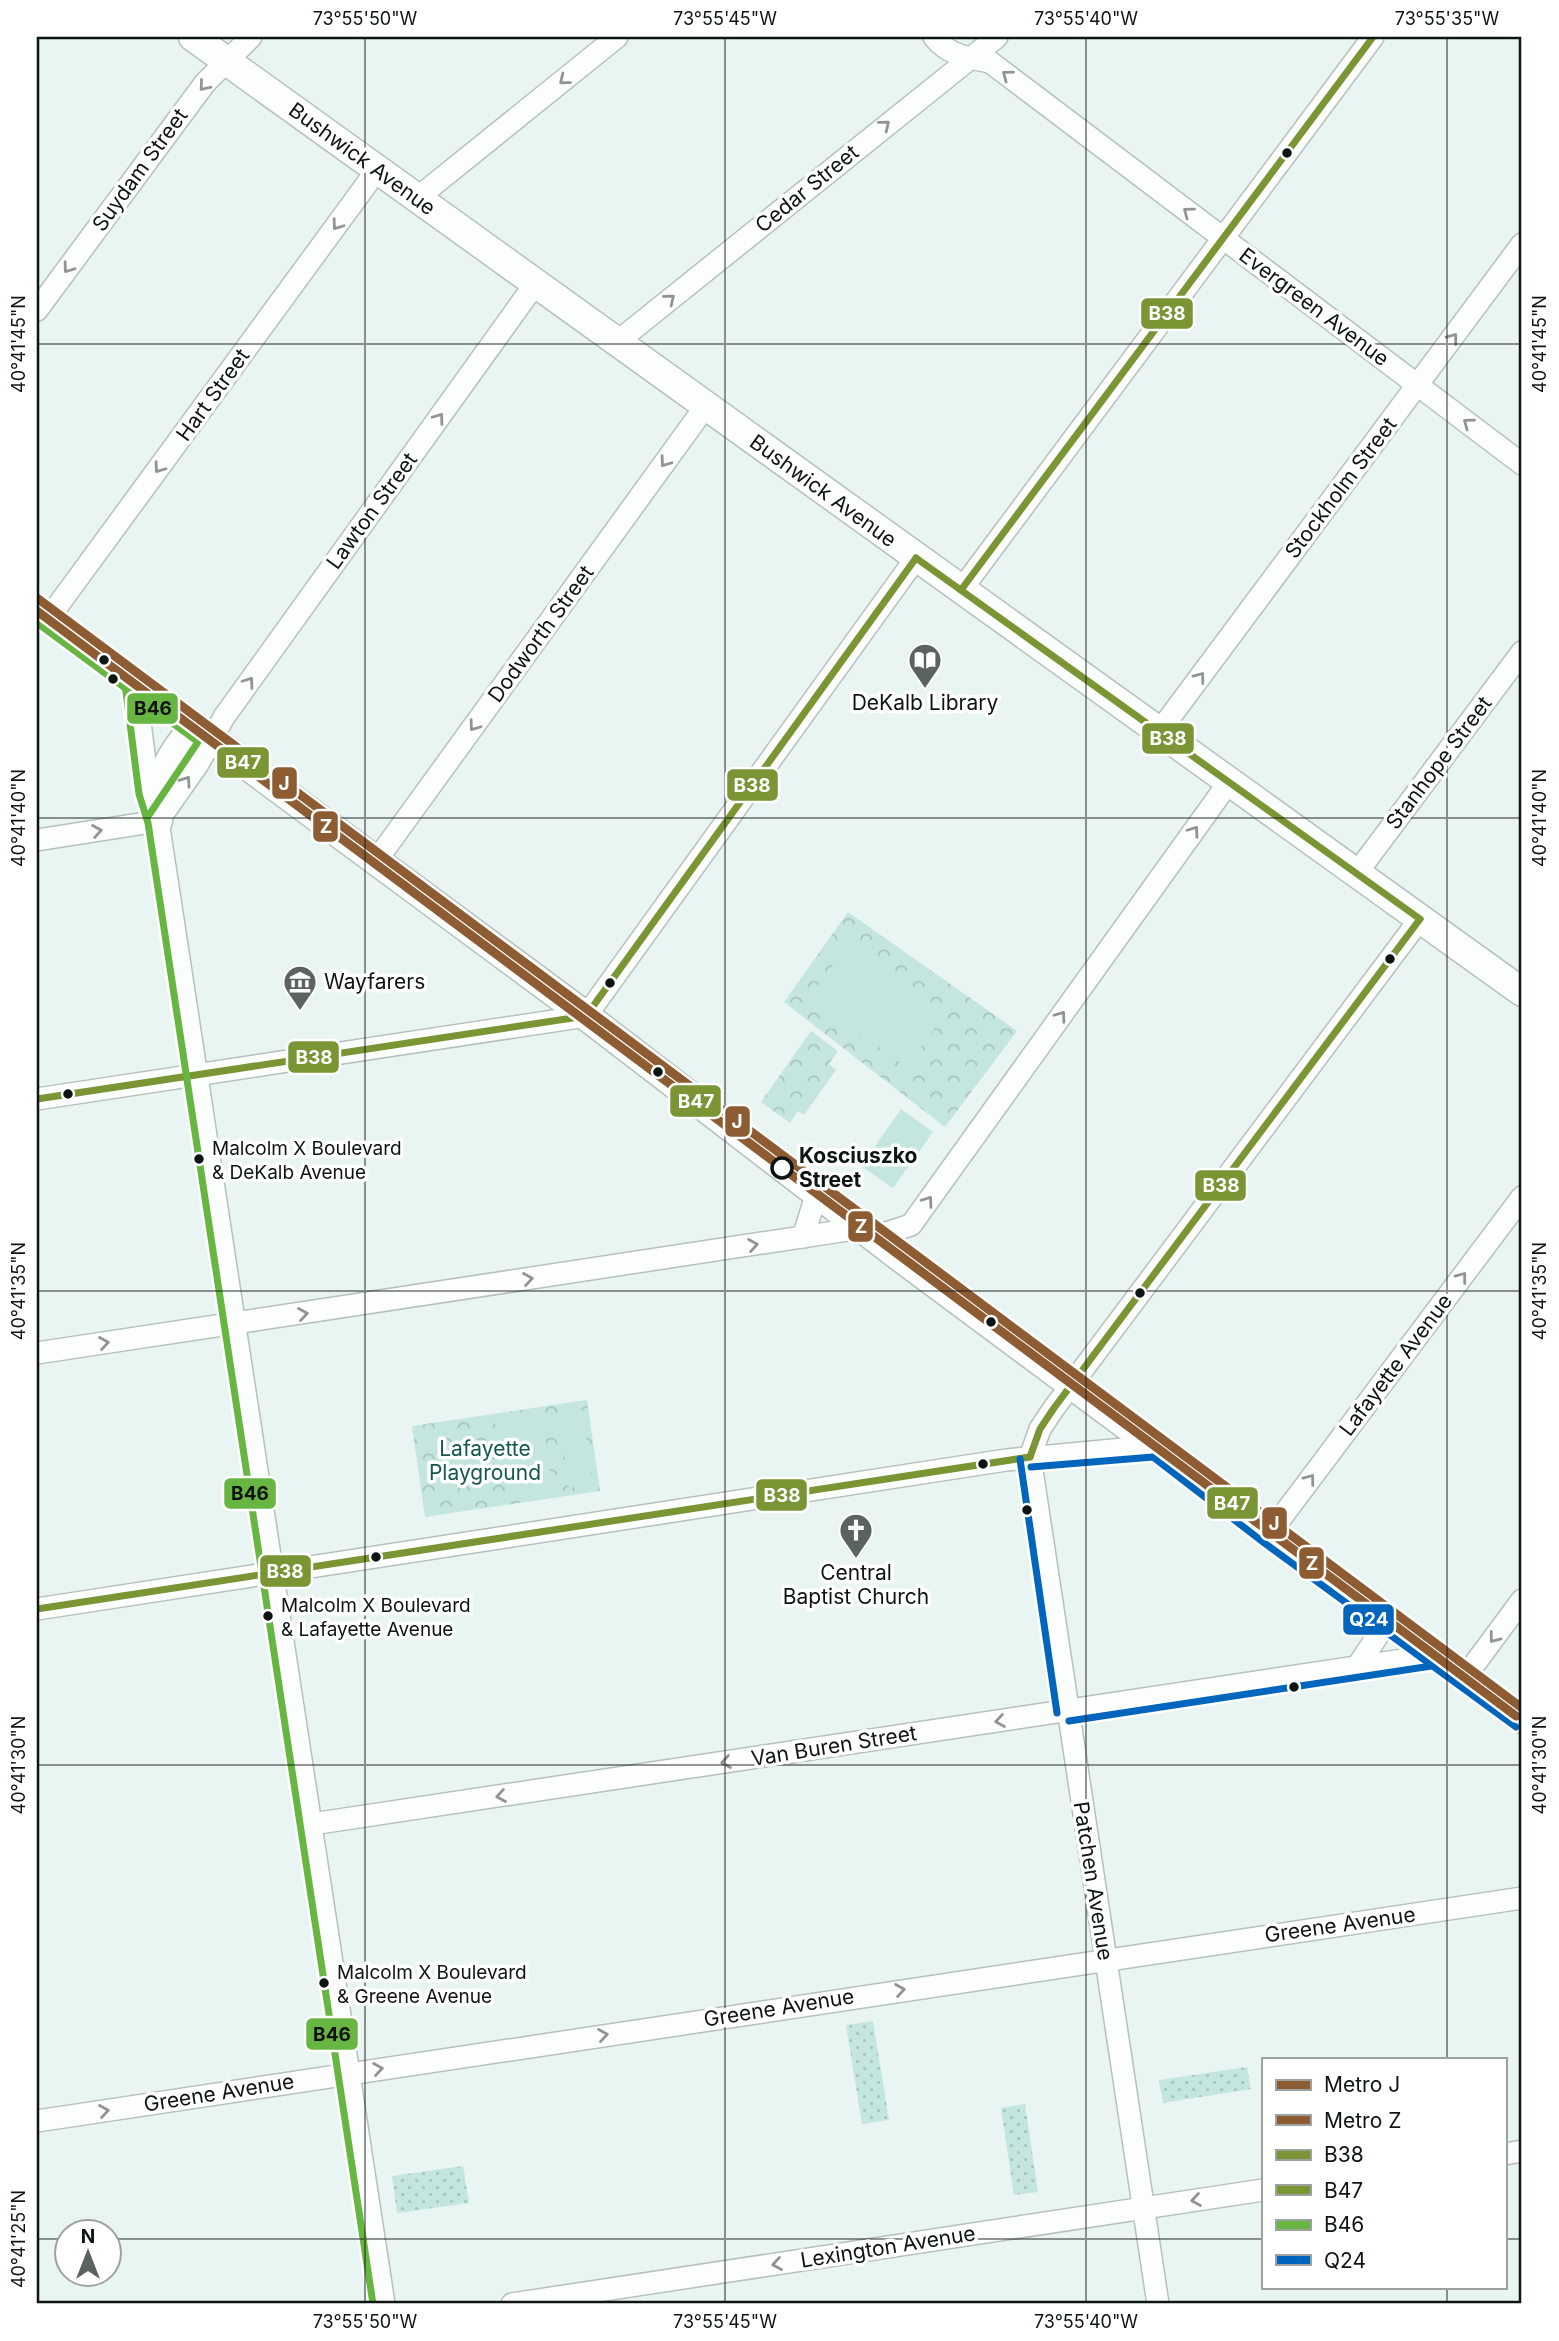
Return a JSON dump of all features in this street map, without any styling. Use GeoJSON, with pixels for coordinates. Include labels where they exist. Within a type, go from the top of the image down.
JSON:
{"type":"FeatureCollection","features":[{"type":"Feature","properties":{"kind":"main road","name":"Bushwick Avenue"},"geometry":{"type":"LineString","coordinates":[[193,37],[1522,992]]}},
{"type":"Feature","properties":{"kind":"main road"},"geometry":{"type":"LineString","coordinates":[[43,615],[586,1016],[817,1194],[1073,1383],[1269,1534],[1522,1719]]}},
{"type":"Feature","properties":{"kind":"main road"},"geometry":{"type":"LineString","coordinates":[[158,821],[158,789],[165,767],[203,732]]}},
{"type":"Feature","properties":{"kind":"street","name":"Suydam Street"},"geometry":{"type":"LineString","coordinates":[[37,310],[205,83],[251,37]]}},
{"type":"Feature","properties":{"kind":"street"},"geometry":{"type":"LineString","coordinates":[[416,199],[617,37]]}},
{"type":"Feature","properties":{"kind":"street","name":"Evergreen Avenue"},"geometry":{"type":"LineString","coordinates":[[934,37],[943,48],[969,58],[990,62],[1522,464]]}},
{"type":"Feature","properties":{"kind":"street","name":"Cedar Street"},"geometry":{"type":"LineString","coordinates":[[617,342],[997,37]]}},
{"type":"Feature","properties":{"kind":"street"},"geometry":{"type":"LineString","coordinates":[[961,590],[1373,37]]}},
{"type":"Feature","properties":{"kind":"street","name":"Hart Street"},"geometry":{"type":"LineString","coordinates":[[43,615],[377,170]]}},
{"type":"Feature","properties":{"kind":"street","name":"Stockholm Street"},"geometry":{"type":"LineString","coordinates":[[1159,732],[1522,244]]}},
{"type":"Feature","properties":{"kind":"street","name":"Lawton Street"},"geometry":{"type":"LineString","coordinates":[[203,732],[224,717],[535,284]]}},
{"type":"Feature","properties":{"kind":"street","name":"Dodworth Street"},"geometry":{"type":"LineString","coordinates":[[376,861],[705,407]]}},
{"type":"Feature","properties":{"kind":"street"},"geometry":{"type":"LineString","coordinates":[[37,1098],[586,1016],[916,558]]}},
{"type":"Feature","properties":{"kind":"street","name":"Stanhope Street"},"geometry":{"type":"LineString","coordinates":[[1356,874],[1522,652]]}},
{"type":"Feature","properties":{"kind":"street"},"geometry":{"type":"LineString","coordinates":[[135,683],[149,793],[158,821],[384,2304]]}},
{"type":"Feature","properties":{"kind":"street"},"geometry":{"type":"LineString","coordinates":[[37,1353],[803,1237],[868,1232],[911,1225],[1229,782]]}},
{"type":"Feature","properties":{"kind":"street"},"geometry":{"type":"LineString","coordinates":[[37,840],[158,821]]}},
{"type":"Feature","properties":{"kind":"street"},"geometry":{"type":"LineString","coordinates":[[1030,1457],[1040,1429],[1073,1383],[1420,919]]}},
{"type":"Feature","properties":{"kind":"street"},"geometry":{"type":"LineString","coordinates":[[803,1237],[817,1194]]}},
{"type":"Feature","properties":{"kind":"street","name":"Lafayette Avenue"},"geometry":{"type":"LineString","coordinates":[[1269,1534],[1522,1197]]}},
{"type":"Feature","properties":{"kind":"street"},"geometry":{"type":"LineString","coordinates":[[37,1609],[1030,1457],[1156,1446]]}},
{"type":"Feature","properties":{"kind":"street","name":"Patchen Avenue"},"geometry":{"type":"LineString","coordinates":[[1030,1457],[1158,2304]]}},
{"type":"Feature","properties":{"kind":"street"},"geometry":{"type":"LineString","coordinates":[[1465,1676],[1522,1600]]}},
{"type":"Feature","properties":{"kind":"street"},"geometry":{"type":"LineString","coordinates":[[1357,1667],[1388,1620]]}},
{"type":"Feature","properties":{"kind":"street","name":"Van Buren Street"},"geometry":{"type":"LineString","coordinates":[[312,1824],[1436,1655]]}},
{"type":"Feature","properties":{"kind":"street","name":"Greene Avenue"},"geometry":{"type":"LineString","coordinates":[[37,2121],[1522,1898]]}},
{"type":"Feature","properties":{"kind":"street","name":"Lexington Avenue"},"geometry":{"type":"LineString","coordinates":[[512,2304],[1262,2190]]}},
{"type":"Feature","properties":{"kind":"green space"},"geometry":{"type":"Polygon","coordinates":[[[848,912],[1017,1031],[945,1127],[784,1002],[848,912]]]}},
{"type":"Feature","properties":{"kind":"green space"},"geometry":{"type":"Polygon","coordinates":[[[850,942],[946,1013],[906,1067],[810,996],[850,942]]]}},
{"type":"Feature","properties":{"kind":"green space"},"geometry":{"type":"Polygon","coordinates":[[[811,1031],[838,1051],[829,1064],[836,1070],[804,1115],[798,1111],[790,1123],[761,1102],[811,1031]]]}},
{"type":"Feature","properties":{"kind":"green space"},"geometry":{"type":"Polygon","coordinates":[[[901,1109],[933,1132],[893,1188],[861,1166],[901,1109]]]}},
{"type":"Feature","properties":{"kind":"green space","name":"Lafayette Playground"},"geometry":{"type":"Polygon","coordinates":[[[587,1400],[600,1491],[425,1517],[412,1426],[587,1400]]]}},
{"type":"Feature","properties":{"kind":"green space"},"geometry":{"type":"Polygon","coordinates":[[[582,1410],[593,1484],[569,1488],[558,1413],[582,1410]]]}},
{"type":"Feature","properties":{"kind":"green space"},"geometry":{"type":"Polygon","coordinates":[[[541,1414],[553,1490],[507,1496],[495,1421],[541,1414]]]}},
{"type":"Feature","properties":{"kind":"green space"},"geometry":{"type":"Polygon","coordinates":[[[873,2021],[889,2120],[862,2124],[846,2025],[873,2021]]]}},
{"type":"Feature","properties":{"kind":"green space"},"geometry":{"type":"Polygon","coordinates":[[[1247,2067],[1251,2089],[1163,2103],[1159,2080],[1247,2067]]]}},
{"type":"Feature","properties":{"kind":"green space"},"geometry":{"type":"Polygon","coordinates":[[[1025,2104],[1038,2192],[1014,2195],[1001,2108],[1025,2104]]]}},
{"type":"Feature","properties":{"kind":"green space"},"geometry":{"type":"Polygon","coordinates":[[[463,2166],[469,2203],[397,2213],[392,2176],[463,2166]]]}},
{"type":"Feature","properties":{"kind":"railway"},"geometry":{"type":"LineString","coordinates":[[37,614],[1522,1722]]}},
{"type":"Feature","properties":{"kind":"metro line","name":"J"},"geometry":{"type":"LineString","coordinates":[[37,598],[1522,1708]]}},
{"type":"Feature","properties":{"kind":"metro line","name":"Z"},"geometry":{"type":"LineString","coordinates":[[37,611],[1516,1716]]}},
{"type":"Feature","properties":{"kind":"transit line","name":"B38"},"geometry":{"type":"LineString","coordinates":[[961,590],[1373,37]]}},
{"type":"Feature","properties":{"kind":"transit line","name":"B38"},"geometry":{"type":"LineString","coordinates":[[916,558],[1420,919]]}},
{"type":"Feature","properties":{"kind":"transit line","name":"B38"},"geometry":{"type":"LineString","coordinates":[[37,1099],[586,1016],[916,558]]}},
{"type":"Feature","properties":{"kind":"transit line","name":"B47"},"geometry":{"type":"LineString","coordinates":[[37,610],[1522,1719]]}},
{"type":"Feature","properties":{"kind":"transit line","name":"B46"},"geometry":{"type":"LineString","coordinates":[[37,623],[198,742],[149,815]]}},
{"type":"Feature","properties":{"kind":"transit line","name":"B46"},"geometry":{"type":"LineString","coordinates":[[125,684],[139,794],[148,823],[373,2304]]}},
{"type":"Feature","properties":{"kind":"transit line","name":"B38"},"geometry":{"type":"LineString","coordinates":[[1030,1457],[1040,1429],[1054,1408],[1420,919]]}},
{"type":"Feature","properties":{"kind":"transit line","name":"B38"},"geometry":{"type":"LineString","coordinates":[[37,1609],[1030,1457]]}},
{"type":"Feature","properties":{"kind":"transit line","name":"Q24"},"geometry":{"type":"LineString","coordinates":[[1031,1467],[1153,1457],[1263,1542],[1516,1727]]}},
{"type":"Feature","properties":{"kind":"transit line","name":"Q24"},"geometry":{"type":"LineString","coordinates":[[1020,1459],[1057,1713]]}},
{"type":"Feature","properties":{"kind":"transit line","name":"Q24"},"geometry":{"type":"LineString","coordinates":[[1069,1721],[1438,1665]]}},
{"type":"Feature","properties":{"kind":"place","name":"DeKalb Library"},"geometry":{"type":"Point","coordinates":[925,690]}},
{"type":"Feature","properties":{"kind":"place","name":"Wayfarers"},"geometry":{"type":"Point","coordinates":[300,1012]}},
{"type":"Feature","properties":{"kind":"place","name":"Malcolm X Boulevard & DeKalb Avenue"},"geometry":{"type":"Point","coordinates":[199,1159]}},
{"type":"Feature","properties":{"kind":"place","name":"Kosciuszko Street"},"geometry":{"type":"Point","coordinates":[782,1168]}},
{"type":"Feature","properties":{"kind":"place","name":"Central Baptist Church"},"geometry":{"type":"Point","coordinates":[856,1560]}},
{"type":"Feature","properties":{"kind":"place","name":"Malcolm X Boulevard & Lafayette Avenue"},"geometry":{"type":"Point","coordinates":[268,1616]}},
{"type":"Feature","properties":{"kind":"place","name":"Malcolm X Boulevard & Greene Avenue"},"geometry":{"type":"Point","coordinates":[324,1983]}}]}
